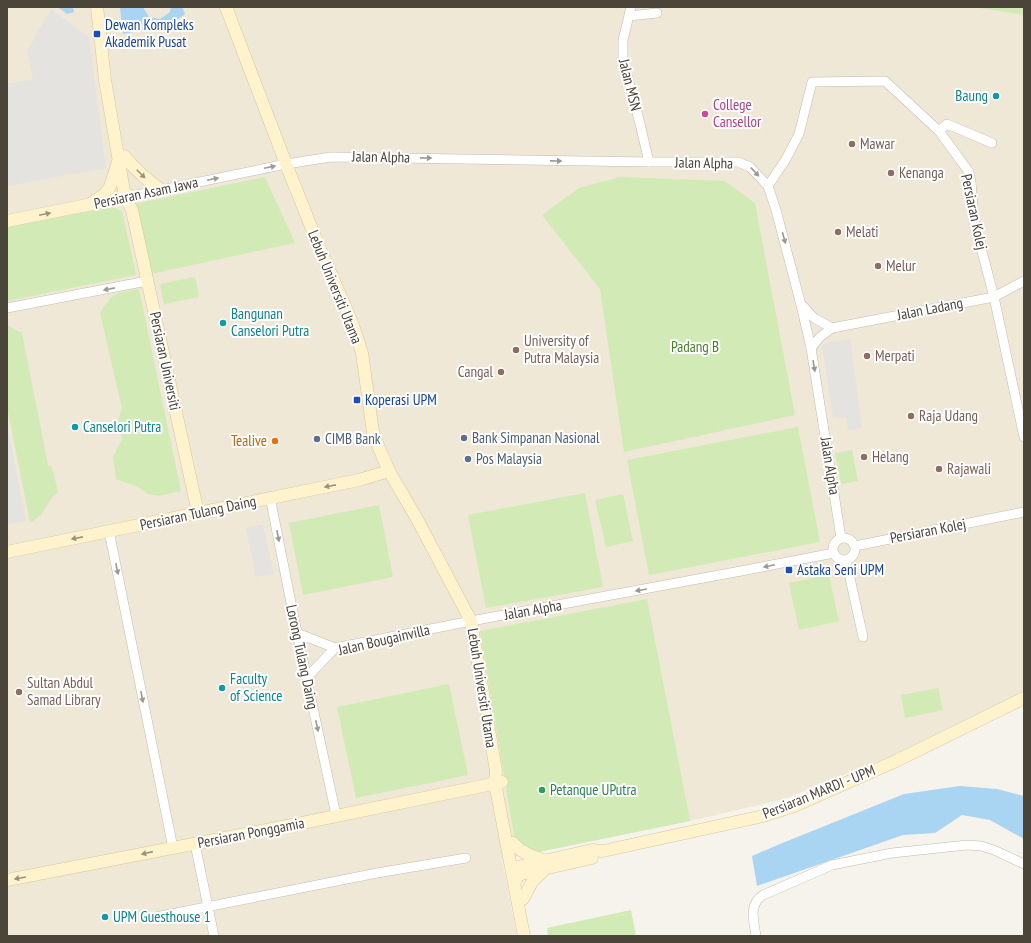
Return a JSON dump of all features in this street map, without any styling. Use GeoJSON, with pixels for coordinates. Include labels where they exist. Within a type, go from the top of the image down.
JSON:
{"type":"FeatureCollection","features":[{"type":"Feature","properties":{"kind":"street","name":"Persiaran Universiti"},"geometry":{"type":"LineString","coordinates":[[97,7],[105,80],[198,513]]}},
{"type":"Feature","properties":{"kind":"street","name":"Persiaran Universiti"},"geometry":{"type":"LineString","coordinates":[[106,7],[121,157]]}},
{"type":"Feature","properties":{"kind":"street","name":"Lebuh Universiti Utama"},"geometry":{"type":"LineString","coordinates":[[226,7],[286,164],[353,325],[362,353],[373,432],[389,471],[417,518],[471,621],[498,779],[511,873],[526,934]]}},
{"type":"Feature","properties":{"kind":"street"},"geometry":{"type":"LineString","coordinates":[[630,11],[657,12]]}},
{"type":"Feature","properties":{"kind":"street","name":"Jalan MSN"},"geometry":{"type":"LineString","coordinates":[[630,11],[623,40],[623,59],[649,162]]}},
{"type":"Feature","properties":{"kind":"street","name":"Persiaran Kolej"},"geometry":{"type":"LineString","coordinates":[[768,186],[786,159],[799,134],[812,82],[885,81],[939,131],[969,172],[974,221],[994,297],[1024,437]]}},
{"type":"Feature","properties":{"kind":"street"},"geometry":{"type":"LineString","coordinates":[[939,131],[947,124],[992,143]]}},
{"type":"Feature","properties":{"kind":"street","name":"Jalan Alpha"},"geometry":{"type":"LineString","coordinates":[[286,164],[331,156],[649,162],[738,162],[750,167],[768,186],[776,210],[801,305],[811,348],[841,538]]}},
{"type":"Feature","properties":{"kind":"street"},"geometry":{"type":"LineString","coordinates":[[91,204],[105,194],[110,187],[121,157],[149,182],[161,190]]}},
{"type":"Feature","properties":{"kind":"street","name":"Persiaran Asam Jawa"},"geometry":{"type":"LineString","coordinates":[[7,222],[91,204],[130,201],[161,190],[286,164]]}},
{"type":"Feature","properties":{"kind":"street"},"geometry":{"type":"LineString","coordinates":[[7,308],[147,281]]}},
{"type":"Feature","properties":{"kind":"street","name":"Jalan Ladang"},"geometry":{"type":"LineString","coordinates":[[811,348],[820,337],[832,328],[994,297],[1024,281]]}},
{"type":"Feature","properties":{"kind":"street"},"geometry":{"type":"LineString","coordinates":[[801,305],[814,318],[832,328]]}},
{"type":"Feature","properties":{"kind":"street","name":"Persiaran Tulang Daing"},"geometry":{"type":"LineString","coordinates":[[7,552],[368,478],[389,471]]}},
{"type":"Feature","properties":{"kind":"street","name":"Lorong Tulang Daing"},"geometry":{"type":"LineString","coordinates":[[270,497],[336,816]]}},
{"type":"Feature","properties":{"kind":"street","name":"Persiaran Kolej"},"geometry":{"type":"LineString","coordinates":[[855,546],[1024,512]]}},
{"type":"Feature","properties":{"kind":"street"},"geometry":{"type":"LineString","coordinates":[[109,531],[173,848]]}},
{"type":"Feature","properties":{"kind":"street"},"geometry":{"type":"LineString","coordinates":[[841,538],[848,538],[854,543],[855,546],[854,554],[846,560],[838,558],[833,549],[835,542],[841,538]]}},
{"type":"Feature","properties":{"kind":"street","name":"Jalan Alpha"},"geometry":{"type":"LineString","coordinates":[[471,621],[834,553]]}},
{"type":"Feature","properties":{"kind":"street"},"geometry":{"type":"LineString","coordinates":[[846,560],[864,636]]}},
{"type":"Feature","properties":{"kind":"street","name":"Jalan Bougainvilla"},"geometry":{"type":"LineString","coordinates":[[307,677],[335,648],[471,621]]}},
{"type":"Feature","properties":{"kind":"street"},"geometry":{"type":"LineString","coordinates":[[297,633],[335,648]]}},
{"type":"Feature","properties":{"kind":"street","name":"Persiaran MARDI - UPM"},"geometry":{"type":"LineString","coordinates":[[517,872],[592,850],[603,851],[763,816],[794,806],[896,761],[1024,698]]}},
{"type":"Feature","properties":{"kind":"street","name":"Lebuh Universiti Utama"},"geometry":{"type":"LineString","coordinates":[[498,779],[513,843],[517,872],[523,898],[526,934]]}},
{"type":"Feature","properties":{"kind":"street","name":"Persiaran Ponggamia"},"geometry":{"type":"LineString","coordinates":[[7,880],[336,816],[498,779]]}},
{"type":"Feature","properties":{"kind":"street"},"geometry":{"type":"LineString","coordinates":[[504,823],[517,872],[526,934]]}},
{"type":"Feature","properties":{"kind":"street"},"geometry":{"type":"LineString","coordinates":[[513,843],[516,847],[545,864],[523,898]]}},
{"type":"Feature","properties":{"kind":"street"},"geometry":{"type":"LineString","coordinates":[[195,844],[214,936]]}},
{"type":"Feature","properties":{"kind":"street"},"geometry":{"type":"LineString","coordinates":[[755,933],[753,906],[757,899],[832,865],[892,852],[967,846],[981,846],[994,850],[1024,864]]}},
{"type":"Feature","properties":{"kind":"street"},"geometry":{"type":"LineString","coordinates":[[146,919],[363,876],[466,858]]}},
{"type":"Feature","properties":{"kind":"shaded area","name":"University of Putra Malaysia"},"geometry":{"type":"Polygon","coordinates":[[[7,7],[1024,7],[1024,693],[901,752],[784,799],[690,821],[502,859],[517,936],[7,936],[7,7]]]}},
{"type":"Feature","properties":{"kind":"shaded area"},"geometry":{"type":"Polygon","coordinates":[[[51,9],[89,37],[106,168],[7,186],[7,84],[33,79],[27,51],[51,9]]]}},
{"type":"Feature","properties":{"kind":"shaded area"},"geometry":{"type":"Polygon","coordinates":[[[850,339],[862,428],[848,430],[846,418],[833,417],[822,346],[828,342],[850,339]]]}},
{"type":"Feature","properties":{"kind":"shaded area"},"geometry":{"type":"Polygon","coordinates":[[[7,424],[26,521],[7,524],[7,424]]]}},
{"type":"Feature","properties":{"kind":"shaded area"},"geometry":{"type":"Polygon","coordinates":[[[263,524],[274,574],[256,577],[246,528],[263,524]]]}},
{"type":"Feature","properties":{"kind":"green space"},"geometry":{"type":"Polygon","coordinates":[[[973,7],[1024,7],[1024,15],[973,7]]]}},
{"type":"Feature","properties":{"kind":"green space"},"geometry":{"type":"Polygon","coordinates":[[[265,177],[295,243],[150,274],[135,204],[265,177]]]}},
{"type":"Feature","properties":{"kind":"green space","name":"Padang B"},"geometry":{"type":"Polygon","coordinates":[[[620,177],[725,181],[755,203],[795,415],[624,452],[600,289],[542,215],[579,188],[620,177]]]}},
{"type":"Feature","properties":{"kind":"green space"},"geometry":{"type":"Polygon","coordinates":[[[113,207],[122,211],[136,275],[7,301],[7,227],[113,207]]]}},
{"type":"Feature","properties":{"kind":"green space"},"geometry":{"type":"Polygon","coordinates":[[[195,277],[199,297],[164,304],[160,284],[195,277]]]}},
{"type":"Feature","properties":{"kind":"green space"},"geometry":{"type":"Polygon","coordinates":[[[139,289],[181,491],[159,496],[148,494],[138,487],[116,479],[113,457],[122,439],[118,421],[122,408],[100,313],[108,301],[115,295],[125,291],[139,289]]]}},
{"type":"Feature","properties":{"kind":"green space"},"geometry":{"type":"Polygon","coordinates":[[[7,325],[22,333],[48,465],[52,467],[58,492],[50,500],[42,513],[35,520],[30,522],[7,407],[7,325]]]}},
{"type":"Feature","properties":{"kind":"green space"},"geometry":{"type":"Polygon","coordinates":[[[798,427],[820,542],[649,575],[627,460],[798,427]]]}},
{"type":"Feature","properties":{"kind":"green space"},"geometry":{"type":"Polygon","coordinates":[[[852,450],[858,481],[841,484],[835,453],[852,450]]]}},
{"type":"Feature","properties":{"kind":"green space"},"geometry":{"type":"Polygon","coordinates":[[[585,493],[603,587],[486,608],[468,515],[585,493]]]}},
{"type":"Feature","properties":{"kind":"green space"},"geometry":{"type":"Polygon","coordinates":[[[623,494],[633,541],[606,547],[595,500],[623,494]]]}},
{"type":"Feature","properties":{"kind":"green space"},"geometry":{"type":"Polygon","coordinates":[[[379,505],[393,577],[303,595],[289,523],[379,505]]]}},
{"type":"Feature","properties":{"kind":"green space"},"geometry":{"type":"Polygon","coordinates":[[[829,575],[839,621],[799,630],[789,583],[829,575]]]}},
{"type":"Feature","properties":{"kind":"green space"},"geometry":{"type":"Polygon","coordinates":[[[647,599],[690,821],[539,852],[515,841],[480,631],[647,599]]]}},
{"type":"Feature","properties":{"kind":"green space"},"geometry":{"type":"Polygon","coordinates":[[[449,684],[468,775],[356,798],[337,707],[449,684]]]}},
{"type":"Feature","properties":{"kind":"green space"},"geometry":{"type":"Polygon","coordinates":[[[938,688],[943,710],[905,718],[901,695],[938,688]]]}},
{"type":"Feature","properties":{"kind":"green space"},"geometry":{"type":"Polygon","coordinates":[[[631,910],[636,936],[548,936],[547,928],[631,910]]]}},
{"type":"Feature","properties":{"kind":"water"},"geometry":{"type":"Polygon","coordinates":[[[58,7],[73,7],[74,12],[67,14],[58,7]]]}},
{"type":"Feature","properties":{"kind":"water"},"geometry":{"type":"Polygon","coordinates":[[[120,7],[143,7],[149,17],[160,19],[170,12],[171,7],[182,7],[185,14],[171,24],[123,34],[120,7]]]}},
{"type":"Feature","properties":{"kind":"water"},"geometry":{"type":"Polygon","coordinates":[[[960,786],[997,789],[1024,796],[1024,839],[990,820],[962,815],[935,833],[903,835],[757,886],[752,856],[904,794],[960,786]]]}},
{"type":"Feature","properties":{"kind":"place","name":"Dewan Kompleks Akademik Pusat"},"geometry":{"type":"Point","coordinates":[97,34]}},
{"type":"Feature","properties":{"kind":"place","name":"Baung"},"geometry":{"type":"Point","coordinates":[996,96]}},
{"type":"Feature","properties":{"kind":"place","name":"College Cansellor"},"geometry":{"type":"Point","coordinates":[705,114]}},
{"type":"Feature","properties":{"kind":"place","name":"Mawar"},"geometry":{"type":"Point","coordinates":[852,144]}},
{"type":"Feature","properties":{"kind":"place","name":"Kenanga"},"geometry":{"type":"Point","coordinates":[891,173]}},
{"type":"Feature","properties":{"kind":"place","name":"Melati"},"geometry":{"type":"Point","coordinates":[838,232]}},
{"type":"Feature","properties":{"kind":"place","name":"Melur"},"geometry":{"type":"Point","coordinates":[878,266]}},
{"type":"Feature","properties":{"kind":"place","name":"Bangunan Canselori Putra"},"geometry":{"type":"Point","coordinates":[223,323]}},
{"type":"Feature","properties":{"kind":"place","name":"University of Putra Malaysia"},"geometry":{"type":"Point","coordinates":[516,350]}},
{"type":"Feature","properties":{"kind":"place","name":"Merpati"},"geometry":{"type":"Point","coordinates":[867,356]}},
{"type":"Feature","properties":{"kind":"place","name":"Cangal"},"geometry":{"type":"Point","coordinates":[501,372]}},
{"type":"Feature","properties":{"kind":"place","name":"Koperasi UPM"},"geometry":{"type":"Point","coordinates":[357,400]}},
{"type":"Feature","properties":{"kind":"place","name":"Raja Udang"},"geometry":{"type":"Point","coordinates":[911,416]}},
{"type":"Feature","properties":{"kind":"place","name":"Canselori Putra"},"geometry":{"type":"Point","coordinates":[75,427]}},
{"type":"Feature","properties":{"kind":"place","name":"Bank Simpanan Nasional"},"geometry":{"type":"Point","coordinates":[464,438]}},
{"type":"Feature","properties":{"kind":"place","name":"CIMB Bank"},"geometry":{"type":"Point","coordinates":[317,439]}},
{"type":"Feature","properties":{"kind":"place","name":"Tealive"},"geometry":{"type":"Point","coordinates":[275,441]}},
{"type":"Feature","properties":{"kind":"place","name":"Helang"},"geometry":{"type":"Point","coordinates":[864,457]}},
{"type":"Feature","properties":{"kind":"place","name":"Pos Malaysia"},"geometry":{"type":"Point","coordinates":[468,459]}},
{"type":"Feature","properties":{"kind":"place","name":"Rajawali"},"geometry":{"type":"Point","coordinates":[939,469]}},
{"type":"Feature","properties":{"kind":"place","name":"Astaka Seni UPM"},"geometry":{"type":"Point","coordinates":[789,570]}},
{"type":"Feature","properties":{"kind":"place","name":"Faculty of Science"},"geometry":{"type":"Point","coordinates":[222,688]}},
{"type":"Feature","properties":{"kind":"place","name":"Sultan Abdul Samad Library"},"geometry":{"type":"Point","coordinates":[19,692]}},
{"type":"Feature","properties":{"kind":"place","name":"Petanque UPutra"},"geometry":{"type":"Point","coordinates":[542,790]}},
{"type":"Feature","properties":{"kind":"place","name":"UPM Guesthouse 1"},"geometry":{"type":"Point","coordinates":[105,917]}}]}
